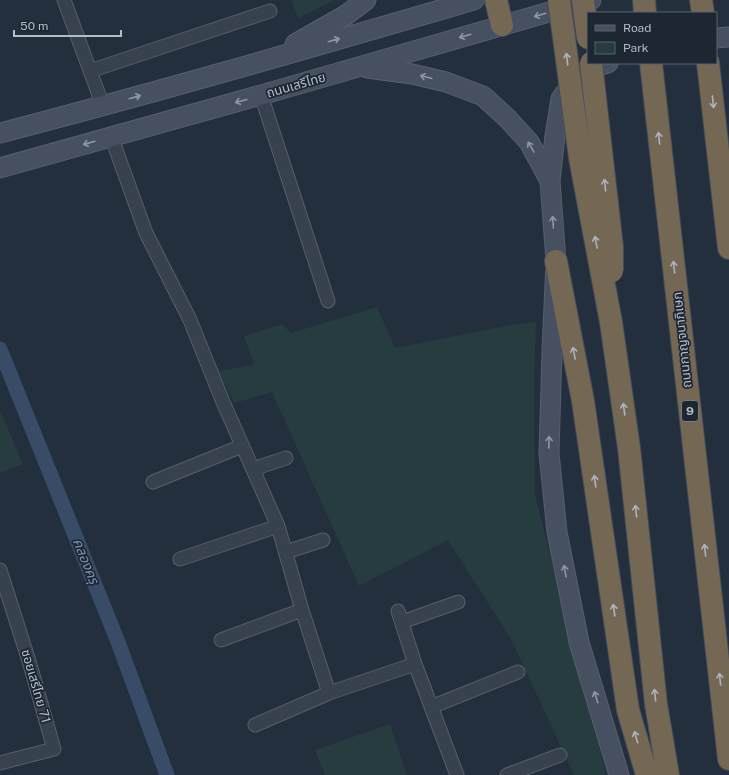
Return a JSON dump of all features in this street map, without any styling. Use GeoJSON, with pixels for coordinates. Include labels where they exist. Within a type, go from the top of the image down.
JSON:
{"type":"FeatureCollection","features":[{"type":"Feature","properties":{"kind":"highway"},"geometry":{"type":"LineString","coordinates":[[496,0],[502,25]]}},
{"type":"Feature","properties":{"kind":"highway"},"geometry":{"type":"LineString","coordinates":[[559,0],[580,158],[612,322],[629,448],[656,704],[668,775]]}},
{"type":"Feature","properties":{"kind":"highway"},"geometry":{"type":"LineString","coordinates":[[583,0],[587,30]]}},
{"type":"Feature","properties":{"kind":"highway"},"geometry":{"type":"LineString","coordinates":[[644,0],[645,12]]}},
{"type":"Feature","properties":{"kind":"highway"},"geometry":{"type":"LineString","coordinates":[[701,0],[703,12]]}},
{"type":"Feature","properties":{"kind":"highway"},"geometry":{"type":"LineString","coordinates":[[591,64],[612,247],[612,322]]}},
{"type":"Feature","properties":{"kind":"highway","name":"ถนนกาญจนาภิเษก"},"geometry":{"type":"LineString","coordinates":[[651,64],[729,759]]}},
{"type":"Feature","properties":{"kind":"highway"},"geometry":{"type":"LineString","coordinates":[[708,64],[729,248]]}},
{"type":"Feature","properties":{"kind":"highway"},"geometry":{"type":"LineString","coordinates":[[556,260],[583,402],[628,710],[647,775]]}},
{"type":"Feature","properties":{"kind":"main road"},"geometry":{"type":"LineString","coordinates":[[270,59],[346,15],[366,0]]}},
{"type":"Feature","properties":{"kind":"main road"},"geometry":{"type":"LineString","coordinates":[[0,133],[103,106],[474,0]]}},
{"type":"Feature","properties":{"kind":"main road","name":"ถนนเสรีไทย"},"geometry":{"type":"LineString","coordinates":[[0,168],[360,67],[591,0]]}},
{"type":"Feature","properties":{"kind":"main road"},"geometry":{"type":"LineString","coordinates":[[717,38],[729,37]]}},
{"type":"Feature","properties":{"kind":"main road"},"geometry":{"type":"LineString","coordinates":[[605,64],[591,68],[574,82],[561,99],[555,136],[550,181],[556,260],[549,453],[557,532],[579,642],[619,775]]}},
{"type":"Feature","properties":{"kind":"main road"},"geometry":{"type":"LineString","coordinates":[[360,67],[412,74],[446,82],[483,96],[508,119],[529,142],[550,181]]}},
{"type":"Feature","properties":{"kind":"street"},"geometry":{"type":"LineString","coordinates":[[64,0],[103,106]]}},
{"type":"Feature","properties":{"kind":"street"},"geometry":{"type":"LineString","coordinates":[[90,71],[270,11]]}},
{"type":"Feature","properties":{"kind":"street"},"geometry":{"type":"LineString","coordinates":[[261,95],[328,301]]}},
{"type":"Feature","properties":{"kind":"street"},"geometry":{"type":"LineString","coordinates":[[111,136],[146,233],[190,320],[223,402],[278,526],[302,610],[329,693]]}},
{"type":"Feature","properties":{"kind":"street"},"geometry":{"type":"LineString","coordinates":[[153,482],[242,446]]}},
{"type":"Feature","properties":{"kind":"street"},"geometry":{"type":"LineString","coordinates":[[253,470],[286,458]]}},
{"type":"Feature","properties":{"kind":"street"},"geometry":{"type":"LineString","coordinates":[[180,560],[278,526]]}},
{"type":"Feature","properties":{"kind":"street"},"geometry":{"type":"LineString","coordinates":[[286,552],[323,540]]}},
{"type":"Feature","properties":{"kind":"street","name":"ซอยเสรีไทย 71"},"geometry":{"type":"LineString","coordinates":[[0,570],[29,661],[54,749],[0,763]]}},
{"type":"Feature","properties":{"kind":"street"},"geometry":{"type":"LineString","coordinates":[[457,775],[415,664],[400,617],[458,602]]}},
{"type":"Feature","properties":{"kind":"street"},"geometry":{"type":"LineString","coordinates":[[220,640],[302,610]]}},
{"type":"Feature","properties":{"kind":"street"},"geometry":{"type":"LineString","coordinates":[[255,726],[329,693],[415,664]]}},
{"type":"Feature","properties":{"kind":"street"},"geometry":{"type":"LineString","coordinates":[[431,707],[518,672]]}},
{"type":"Feature","properties":{"kind":"street"},"geometry":{"type":"LineString","coordinates":[[506,775],[560,755]]}},
{"type":"Feature","properties":{"kind":"green space"},"geometry":{"type":"Polygon","coordinates":[[[291,0],[335,0],[298,18],[291,0]]]}},
{"type":"Feature","properties":{"kind":"green space"},"geometry":{"type":"Polygon","coordinates":[[[377,307],[395,348],[510,325],[536,322],[534,383],[535,495],[606,775],[574,775],[511,639],[448,540],[359,586],[272,392],[234,403],[219,371],[254,365],[244,336],[282,324],[291,333],[377,307]]]}},
{"type":"Feature","properties":{"kind":"green space"},"geometry":{"type":"Polygon","coordinates":[[[0,410],[23,464],[0,473],[0,410]]]}},
{"type":"Feature","properties":{"kind":"green space"},"geometry":{"type":"Polygon","coordinates":[[[390,724],[407,775],[325,775],[315,750],[390,724]]]}},
{"type":"Feature","properties":{"kind":"waterway","name":"คลองครุ"},"geometry":{"type":"LineString","coordinates":[[0,349],[118,642],[167,775]]}}]}
